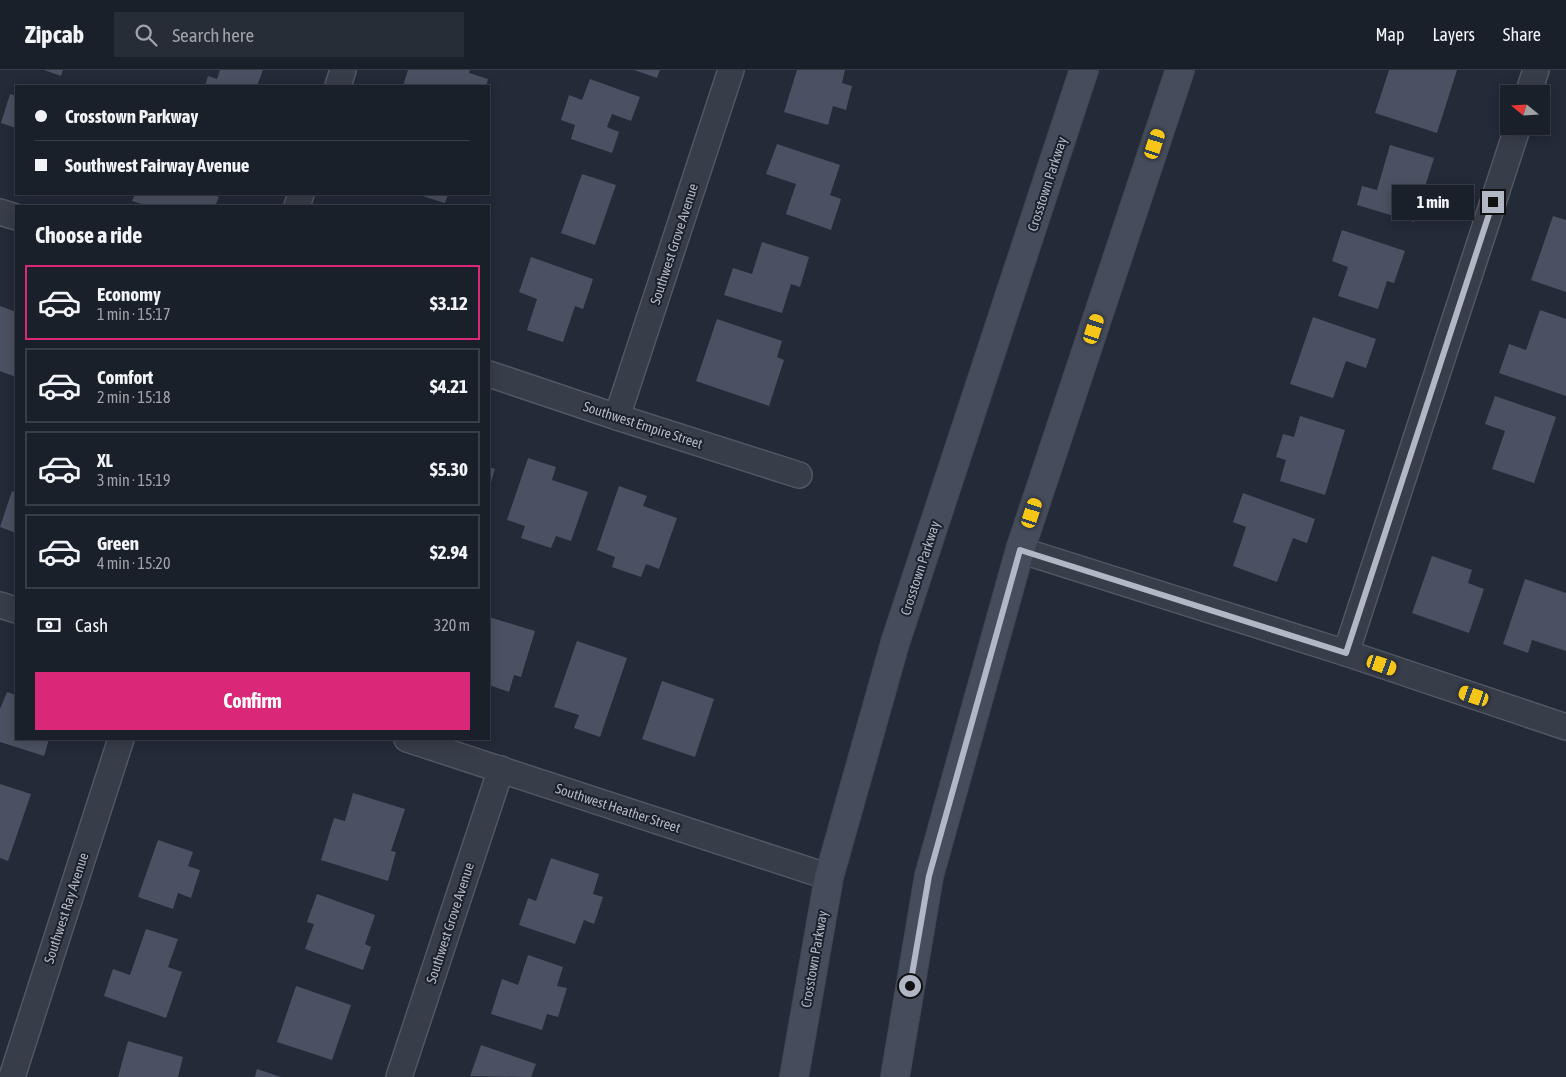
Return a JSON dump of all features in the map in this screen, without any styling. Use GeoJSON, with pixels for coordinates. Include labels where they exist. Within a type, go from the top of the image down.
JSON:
{"type":"FeatureCollection","features":[{"type":"Feature","properties":{"kind":"main road","name":"Crosstown Parkway"},"geometry":{"type":"LineString","coordinates":[[794,1077],[829,877],[895,643],[1084,70]]}},
{"type":"Feature","properties":{"kind":"main road"},"geometry":{"type":"LineString","coordinates":[[895,1077],[929,876],[1020,550],[1180,70]]}},
{"type":"Feature","properties":{"kind":"street"},"geometry":{"type":"LineString","coordinates":[[338,85],[343,70]]}},
{"type":"Feature","properties":{"kind":"street","name":"Southwest Grove Avenue"},"geometry":{"type":"LineString","coordinates":[[617,417],[731,70]]}},
{"type":"Feature","properties":{"kind":"street"},"geometry":{"type":"LineString","coordinates":[[1531,85],[1536,70]]}},
{"type":"Feature","properties":{"kind":"street"},"geometry":{"type":"LineString","coordinates":[[1346,653],[1515,135]]}},
{"type":"Feature","properties":{"kind":"street"},"geometry":{"type":"LineString","coordinates":[[0,212],[15,217]]}},
{"type":"Feature","properties":{"kind":"street","name":"Southwest Empire Street"},"geometry":{"type":"LineString","coordinates":[[490,374],[798,475]]}},
{"type":"Feature","properties":{"kind":"street"},"geometry":{"type":"LineString","coordinates":[[1020,550],[1346,653],[1566,727]]}},
{"type":"Feature","properties":{"kind":"street"},"geometry":{"type":"LineString","coordinates":[[0,605],[15,610]]}},
{"type":"Feature","properties":{"kind":"street","name":"Southwest Ray Avenue"},"geometry":{"type":"LineString","coordinates":[[12,1077],[121,740]]}},
{"type":"Feature","properties":{"kind":"street","name":"Southwest Heather Street"},"geometry":{"type":"LineString","coordinates":[[410,740],[829,877]]}},
{"type":"Feature","properties":{"kind":"street","name":"Southwest Grove Avenue"},"geometry":{"type":"LineString","coordinates":[[399,1077],[501,769]]}},
{"type":"Feature","properties":{"kind":"building"},"geometry":{"type":"Polygon","coordinates":[[[44,70],[63,70],[61,76],[44,70]]]}},
{"type":"Feature","properties":{"kind":"building"},"geometry":{"type":"Polygon","coordinates":[[[220,70],[263,70],[257,85],[205,85],[208,76],[217,79],[220,70]]]}},
{"type":"Feature","properties":{"kind":"building"},"geometry":{"type":"Polygon","coordinates":[[[408,70],[470,70],[469,73],[488,79],[486,85],[403,85],[408,70]]]}},
{"type":"Feature","properties":{"kind":"building"},"geometry":{"type":"Polygon","coordinates":[[[634,70],[660,70],[657,78],[634,70]]]}},
{"type":"Feature","properties":{"kind":"building"},"geometry":{"type":"Polygon","coordinates":[[[797,70],[845,70],[842,83],[852,86],[846,110],[833,106],[828,125],[784,112],[797,70]]]}},
{"type":"Feature","properties":{"kind":"building"},"geometry":{"type":"Polygon","coordinates":[[[1389,70],[1457,70],[1437,133],[1375,113],[1389,70]]]}},
{"type":"Feature","properties":{"kind":"building"},"geometry":{"type":"Polygon","coordinates":[[[590,79],[640,97],[631,121],[612,114],[607,127],[619,132],[612,153],[571,139],[575,125],[561,120],[569,95],[582,100],[590,79]]]}},
{"type":"Feature","properties":{"kind":"building"},"geometry":{"type":"Polygon","coordinates":[[[10,94],[15,96],[15,128],[1,123],[10,94]]]}},
{"type":"Feature","properties":{"kind":"building"},"geometry":{"type":"Polygon","coordinates":[[[777,144],[840,165],[830,195],[841,199],[831,230],[786,214],[796,184],[766,174],[777,144]]]}},
{"type":"Feature","properties":{"kind":"building"},"geometry":{"type":"Polygon","coordinates":[[[1390,145],[1434,158],[1414,222],[1357,205],[1362,186],[1377,190],[1390,145]]]}},
{"type":"Feature","properties":{"kind":"building"},"geometry":{"type":"Polygon","coordinates":[[[582,174],[616,185],[595,245],[561,233],[582,174]]]}},
{"type":"Feature","properties":{"kind":"building"},"geometry":{"type":"Polygon","coordinates":[[[135,195],[213,195],[219,197],[215,205],[145,205],[132,201],[135,195]]]}},
{"type":"Feature","properties":{"kind":"building"},"geometry":{"type":"Polygon","coordinates":[[[419,195],[448,195],[445,203],[419,195]]]}},
{"type":"Feature","properties":{"kind":"building"},"geometry":{"type":"Polygon","coordinates":[[[1553,216],[1566,220],[1566,292],[1531,280],[1553,216]]]}},
{"type":"Feature","properties":{"kind":"building"},"geometry":{"type":"Polygon","coordinates":[[[1342,230],[1405,251],[1394,283],[1387,281],[1378,309],[1338,296],[1348,267],[1332,261],[1342,230]]]}},
{"type":"Feature","properties":{"kind":"building"},"geometry":{"type":"Polygon","coordinates":[[[762,242],[809,257],[800,287],[791,284],[782,313],[724,295],[733,268],[752,274],[762,242]]]}},
{"type":"Feature","properties":{"kind":"building"},"geometry":{"type":"Polygon","coordinates":[[[531,257],[593,279],[583,309],[575,306],[563,342],[527,330],[537,299],[519,292],[531,257]]]}},
{"type":"Feature","properties":{"kind":"building"},"geometry":{"type":"Polygon","coordinates":[[[0,306],[15,312],[15,377],[0,371],[0,306]]]}},
{"type":"Feature","properties":{"kind":"building"},"geometry":{"type":"Polygon","coordinates":[[[1540,310],[1566,319],[1566,396],[1499,373],[1509,344],[1526,350],[1540,310]]]}},
{"type":"Feature","properties":{"kind":"building"},"geometry":{"type":"Polygon","coordinates":[[[1313,317],[1376,339],[1366,368],[1346,361],[1333,398],[1290,384],[1313,317]]]}},
{"type":"Feature","properties":{"kind":"building"},"geometry":{"type":"Polygon","coordinates":[[[717,319],[782,341],[777,357],[784,360],[769,406],[696,381],[717,319]]]}},
{"type":"Feature","properties":{"kind":"building"},"geometry":{"type":"Polygon","coordinates":[[[1495,396],[1556,417],[1534,483],[1492,469],[1505,431],[1485,424],[1495,396]]]}},
{"type":"Feature","properties":{"kind":"building"},"geometry":{"type":"Polygon","coordinates":[[[1300,416],[1345,430],[1325,495],[1280,481],[1286,460],[1276,457],[1283,434],[1294,437],[1300,416]]]}},
{"type":"Feature","properties":{"kind":"building"},"geometry":{"type":"Polygon","coordinates":[[[528,458],[556,467],[552,480],[588,492],[571,541],[556,536],[551,548],[521,538],[525,526],[507,520],[528,458]]]}},
{"type":"Feature","properties":{"kind":"building"},"geometry":{"type":"Polygon","coordinates":[[[490,467],[495,469],[490,486],[490,467]]]}},
{"type":"Feature","properties":{"kind":"building"},"geometry":{"type":"Polygon","coordinates":[[[619,486],[647,496],[643,506],[677,518],[659,569],[646,564],[641,577],[612,567],[615,557],[597,550],[619,486]]]}},
{"type":"Feature","properties":{"kind":"building"},"geometry":{"type":"Polygon","coordinates":[[[12,491],[15,492],[15,533],[0,527],[12,491]]]}},
{"type":"Feature","properties":{"kind":"building"},"geometry":{"type":"Polygon","coordinates":[[[1243,493],[1315,519],[1307,543],[1293,538],[1277,582],[1233,566],[1246,527],[1233,522],[1243,493]]]}},
{"type":"Feature","properties":{"kind":"building"},"geometry":{"type":"Polygon","coordinates":[[[1432,556],[1472,570],[1468,583],[1484,589],[1469,633],[1412,613],[1432,556]]]}},
{"type":"Feature","properties":{"kind":"building"},"geometry":{"type":"Polygon","coordinates":[[[1525,579],[1566,593],[1566,651],[1532,640],[1528,653],[1503,644],[1525,579]]]}},
{"type":"Feature","properties":{"kind":"building"},"geometry":{"type":"Polygon","coordinates":[[[490,617],[535,631],[521,677],[514,675],[509,692],[490,685],[490,617]]]}},
{"type":"Feature","properties":{"kind":"building"},"geometry":{"type":"Polygon","coordinates":[[[577,641],[627,658],[600,737],[574,728],[579,715],[554,707],[577,641]]]}},
{"type":"Feature","properties":{"kind":"building"},"geometry":{"type":"Polygon","coordinates":[[[662,681],[714,699],[695,757],[642,739],[662,681]]]}},
{"type":"Feature","properties":{"kind":"building"},"geometry":{"type":"Polygon","coordinates":[[[7,692],[15,695],[15,740],[49,740],[44,756],[0,742],[0,709],[7,692]]]}},
{"type":"Feature","properties":{"kind":"building"},"geometry":{"type":"Polygon","coordinates":[[[0,784],[31,794],[8,861],[0,858],[0,784]]]}},
{"type":"Feature","properties":{"kind":"building"},"geometry":{"type":"Polygon","coordinates":[[[353,793],[405,809],[391,851],[396,852],[388,881],[321,860],[334,818],[345,821],[353,793]]]}},
{"type":"Feature","properties":{"kind":"building"},"geometry":{"type":"Polygon","coordinates":[[[158,840],[193,852],[188,866],[200,870],[191,898],[178,893],[173,909],[138,897],[158,840]]]}},
{"type":"Feature","properties":{"kind":"building"},"geometry":{"type":"Polygon","coordinates":[[[551,858],[599,874],[593,894],[603,897],[594,924],[584,920],[575,944],[519,925],[528,898],[536,901],[551,858]]]}},
{"type":"Feature","properties":{"kind":"building"},"geometry":{"type":"Polygon","coordinates":[[[317,894],[375,915],[365,944],[371,947],[363,970],[305,949],[314,924],[307,922],[317,894]]]}},
{"type":"Feature","properties":{"kind":"building"},"geometry":{"type":"Polygon","coordinates":[[[146,929],[178,939],[168,967],[182,972],[166,1018],[104,996],[113,969],[130,975],[146,929]]]}},
{"type":"Feature","properties":{"kind":"building"},"geometry":{"type":"Polygon","coordinates":[[[528,955],[563,967],[557,986],[567,988],[558,1017],[547,1014],[542,1030],[491,1014],[502,979],[518,985],[528,955]]]}},
{"type":"Feature","properties":{"kind":"building"},"geometry":{"type":"Polygon","coordinates":[[[296,986],[351,1005],[332,1060],[277,1042],[296,986]]]}},
{"type":"Feature","properties":{"kind":"building"},"geometry":{"type":"Polygon","coordinates":[[[128,1041],[183,1057],[178,1077],[118,1077],[128,1041]]]}},
{"type":"Feature","properties":{"kind":"building"},"geometry":{"type":"Polygon","coordinates":[[[481,1045],[536,1064],[531,1077],[470,1076],[481,1045]]]}},
{"type":"Feature","properties":{"kind":"building"},"geometry":{"type":"Polygon","coordinates":[[[257,1069],[281,1077],[255,1077],[257,1069]]]}},
{"type":"Feature","properties":{"kind":"route"},"geometry":{"type":"LineString","coordinates":[[910,986],[929,876],[1020,550],[1346,653],[1493,202]]}}]}
